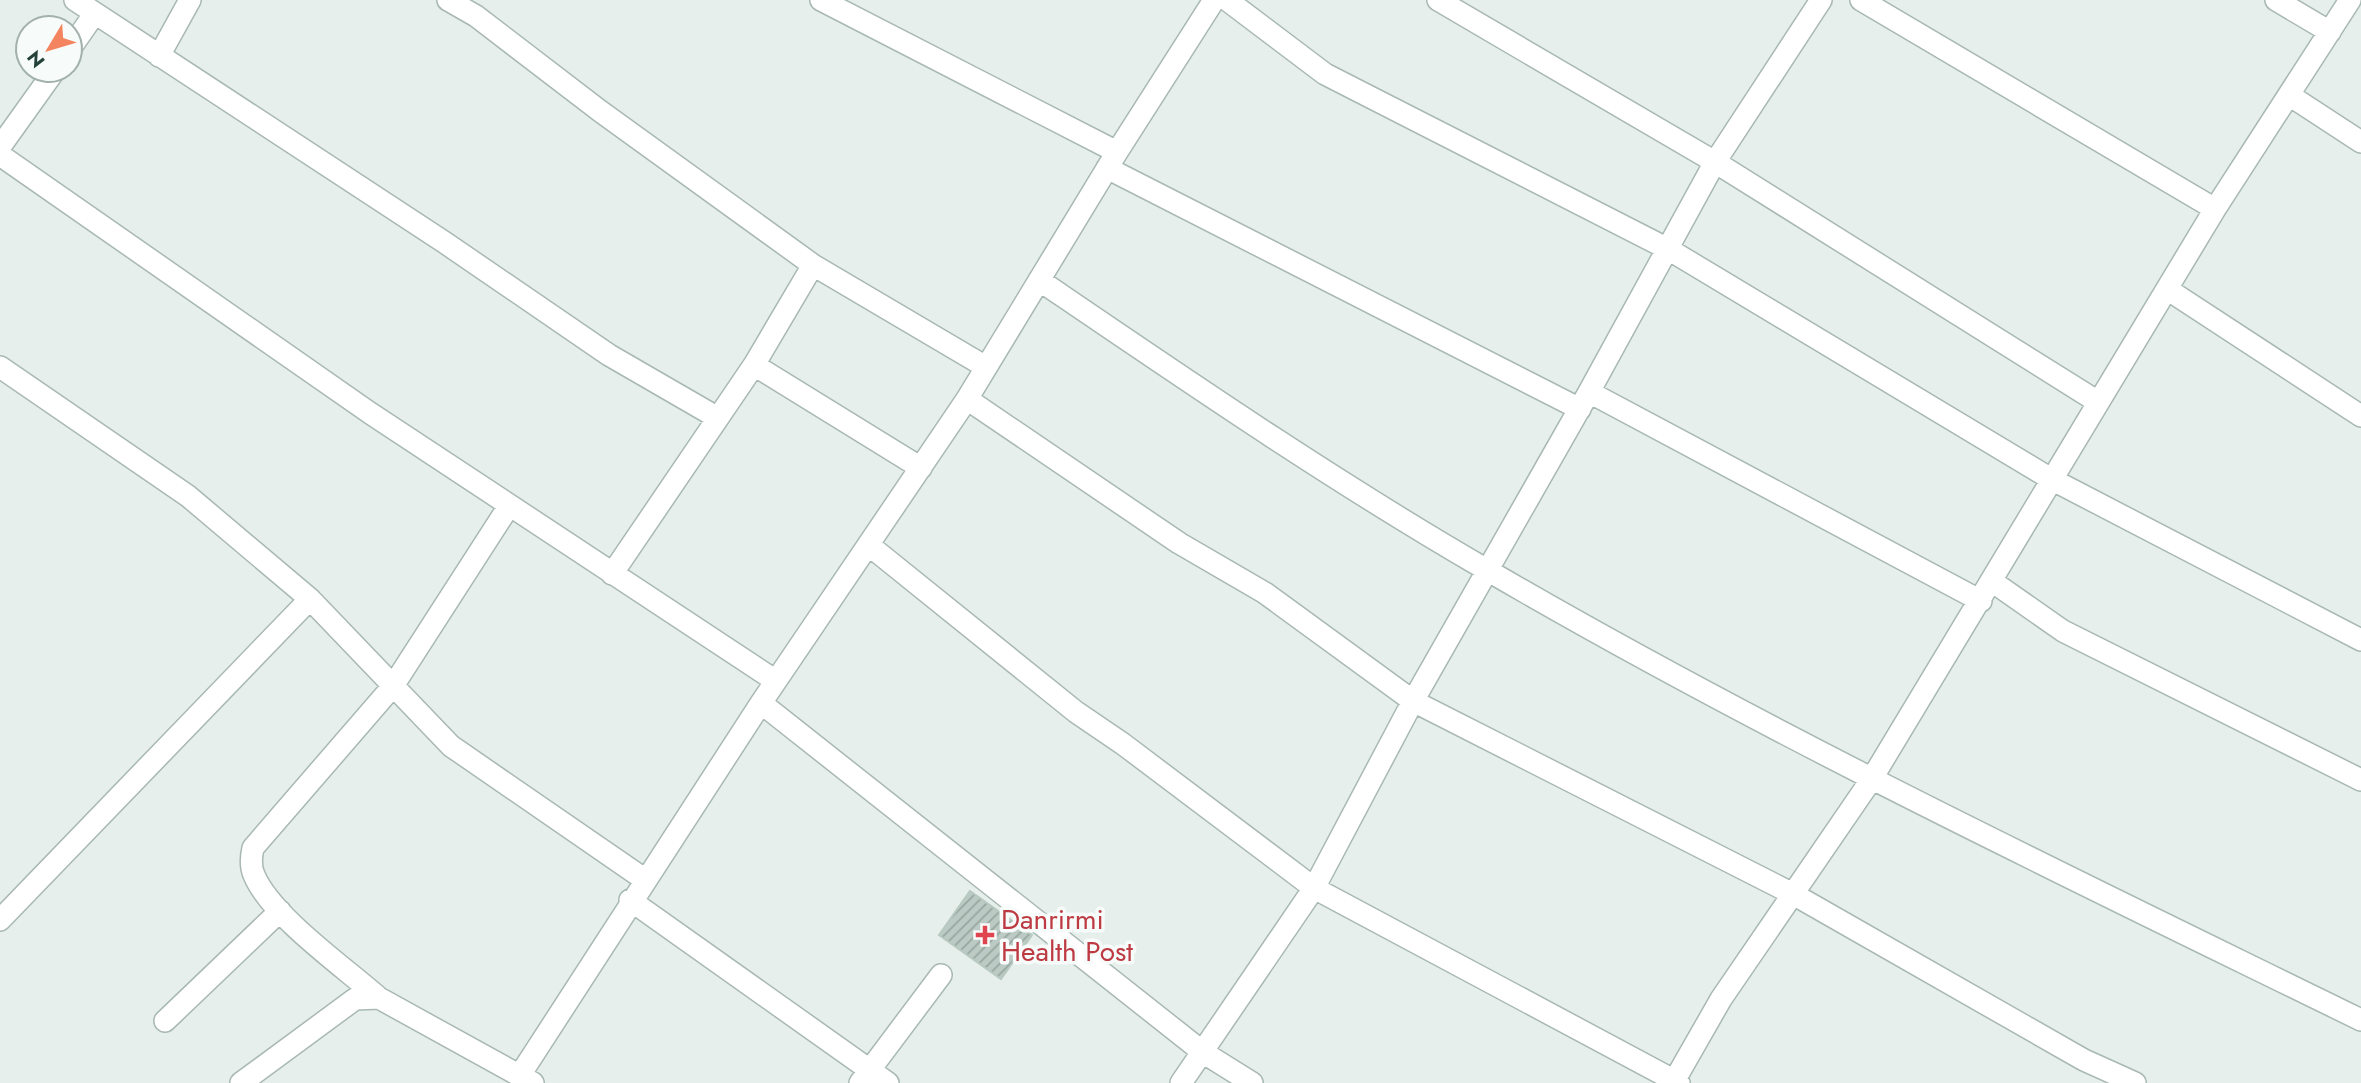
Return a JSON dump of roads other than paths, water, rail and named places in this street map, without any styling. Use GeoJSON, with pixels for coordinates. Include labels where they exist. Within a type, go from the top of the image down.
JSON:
{"type":"FeatureCollection","features":[{"type":"Feature","properties":{"kind":"street"},"geometry":{"type":"LineString","coordinates":[[75,0],[444,242],[609,355],[718,418]]}},
{"type":"Feature","properties":{"kind":"street"},"geometry":{"type":"LineString","coordinates":[[159,56],[190,0]]}},
{"type":"Feature","properties":{"kind":"street"},"geometry":{"type":"LineString","coordinates":[[447,0],[477,16],[600,111],[813,265],[986,367]]}},
{"type":"Feature","properties":{"kind":"street"},"geometry":{"type":"LineString","coordinates":[[821,0],[1112,160],[1981,601]]}},
{"type":"Feature","properties":{"kind":"street"},"geometry":{"type":"LineString","coordinates":[[509,506],[393,686],[253,848],[253,872],[263,892],[280,911],[379,998],[526,1079],[631,900],[967,399],[1112,160],[1214,0]]}},
{"type":"Feature","properties":{"kind":"street"},"geometry":{"type":"LineString","coordinates":[[1227,0],[1325,74],[1668,249],[2051,479],[2361,640]]}},
{"type":"Feature","properties":{"kind":"street"},"geometry":{"type":"LineString","coordinates":[[1438,0],[1715,162],[2098,402]]}},
{"type":"Feature","properties":{"kind":"street"},"geometry":{"type":"LineString","coordinates":[[1181,1083],[1314,888],[1413,701],[1585,401],[1715,162],[1821,0]]}},
{"type":"Feature","properties":{"kind":"street"},"geometry":{"type":"LineString","coordinates":[[1861,0],[2215,209]]}},
{"type":"Feature","properties":{"kind":"street"},"geometry":{"type":"LineString","coordinates":[[2276,0],[2330,32]]}},
{"type":"Feature","properties":{"kind":"street"},"geometry":{"type":"LineString","coordinates":[[870,546],[1076,712],[1314,888],[1676,1082],[1721,999],[1871,780],[1993,582],[2051,479],[2215,209],[2350,0]]}},
{"type":"Feature","properties":{"kind":"street"},"geometry":{"type":"LineString","coordinates":[[84,29],[95,13]]}},
{"type":"Feature","properties":{"kind":"street"},"geometry":{"type":"LineString","coordinates":[[0,147],[45,84]]}},
{"type":"Feature","properties":{"kind":"street"},"geometry":{"type":"LineString","coordinates":[[2289,95],[2361,142]]}},
{"type":"Feature","properties":{"kind":"street"},"geometry":{"type":"LineString","coordinates":[[0,155],[370,413],[776,681]]}},
{"type":"Feature","properties":{"kind":"street"},"geometry":{"type":"LineString","coordinates":[[612,574],[754,365],[813,265]]}},
{"type":"Feature","properties":{"kind":"street"},"geometry":{"type":"LineString","coordinates":[[1039,280],[1254,426],[1487,570],[1871,780],[2361,1020]]}},
{"type":"Feature","properties":{"kind":"street"},"geometry":{"type":"LineString","coordinates":[[2167,289],[2361,416]]}},
{"type":"Feature","properties":{"kind":"street"},"geometry":{"type":"LineString","coordinates":[[754,365],[921,468]]}},
{"type":"Feature","properties":{"kind":"street"},"geometry":{"type":"LineString","coordinates":[[0,367],[188,496],[310,599],[451,746],[644,880]]}},
{"type":"Feature","properties":{"kind":"street"},"geometry":{"type":"LineString","coordinates":[[967,399],[1179,543],[1265,593],[1413,701],[1793,894],[2084,1060],[2135,1083]]}},
{"type":"Feature","properties":{"kind":"street"},"geometry":{"type":"LineString","coordinates":[[1993,582],[2063,631],[2361,780]]}},
{"type":"Feature","properties":{"kind":"street"},"geometry":{"type":"LineString","coordinates":[[0,920],[310,599]]}},
{"type":"Feature","properties":{"kind":"street"},"geometry":{"type":"LineString","coordinates":[[761,703],[1204,1053],[1252,1083]]}},
{"type":"Feature","properties":{"kind":"street"},"geometry":{"type":"LineString","coordinates":[[631,900],[865,1077],[888,1083]]}},
{"type":"Feature","properties":{"kind":"street"},"geometry":{"type":"LineString","coordinates":[[165,1021],[280,911]]}},
{"type":"Feature","properties":{"kind":"street"},"geometry":{"type":"LineString","coordinates":[[865,1077],[941,975]]}},
{"type":"Feature","properties":{"kind":"street"},"geometry":{"type":"LineString","coordinates":[[241,1083],[355,999],[379,998]]}},
{"type":"Feature","properties":{"kind":"place","name":"Danrirmi Health Post"},"geometry":{"type":"Point","coordinates":[985,935]}}]}
